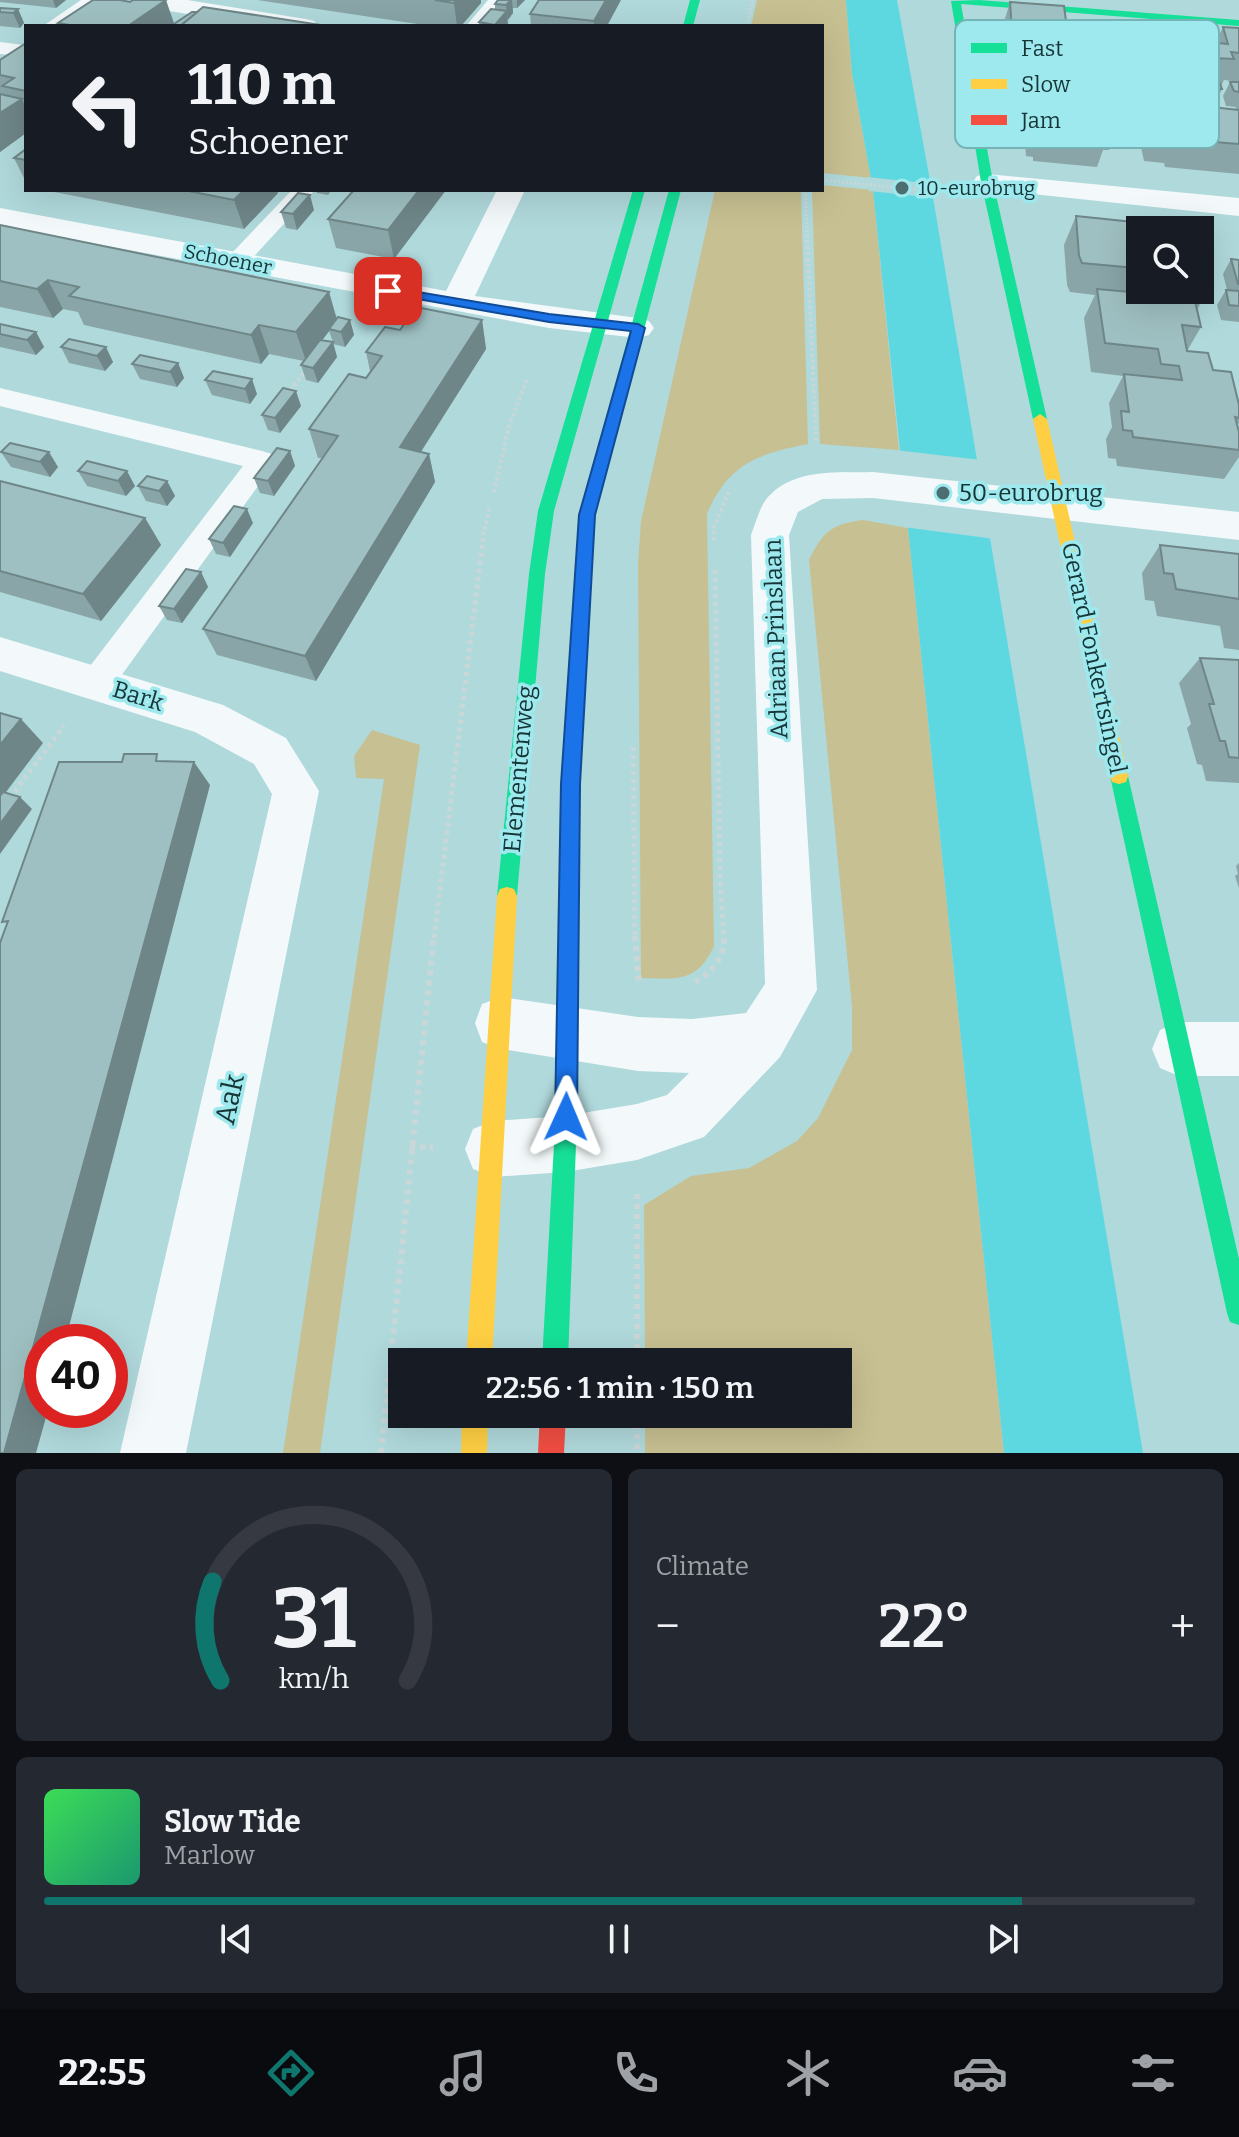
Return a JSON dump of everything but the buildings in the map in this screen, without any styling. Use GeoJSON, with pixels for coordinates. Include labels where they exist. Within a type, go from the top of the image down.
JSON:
{"type":"FeatureCollection","features":[{"type":"Feature","properties":{"kind":"street"},"geometry":{"type":"LineString","coordinates":[[58,24],[97,0]]}},
{"type":"Feature","properties":{"kind":"street"},"geometry":{"type":"LineString","coordinates":[[144,0],[294,24]]}},
{"type":"Feature","properties":{"kind":"street"},"geometry":{"type":"LineString","coordinates":[[689,24],[695,0]]}},
{"type":"Feature","properties":{"kind":"street"},"geometry":{"type":"LineString","coordinates":[[956,1],[1200,20]]}},
{"type":"Feature","properties":{"kind":"street"},"geometry":{"type":"LineString","coordinates":[[1219,21],[1239,23]]}},
{"type":"Feature","properties":{"kind":"street","name":"Gerard Fonkertsingel"},"geometry":{"type":"LineString","coordinates":[[981,148],[1239,1313]]}},
{"type":"Feature","properties":{"kind":"street"},"geometry":{"type":"LineString","coordinates":[[987,182],[1239,207]]}},
{"type":"Feature","properties":{"kind":"street"},"geometry":{"type":"LineString","coordinates":[[456,302],[510,192]]}},
{"type":"Feature","properties":{"kind":"street","name":"Elementenweg"},"geometry":{"type":"LineString","coordinates":[[480,1348],[509,871],[537,574],[546,511],[559,461],[638,192]]}},
{"type":"Feature","properties":{"kind":"street","name":"Elementenweg"},"geometry":{"type":"LineString","coordinates":[[556,1348],[568,1035],[571,784],[587,515],[674,192]]}},
{"type":"Feature","properties":{"kind":"street"},"geometry":{"type":"LineString","coordinates":[[994,212],[1024,215]]}},
{"type":"Feature","properties":{"kind":"street","name":"Schoener"},"geometry":{"type":"LineString","coordinates":[[0,217],[456,302],[638,328]]}},
{"type":"Feature","properties":{"kind":"street"},"geometry":{"type":"LineString","coordinates":[[1214,232],[1239,235]]}},
{"type":"Feature","properties":{"kind":"street","name":"Adriaan Prinslaan"},"geometry":{"type":"LineString","coordinates":[[493,1149],[565,1144],[637,1132],[684,1117],[761,1038],[791,990],[770,535],[783,504],[815,486],[873,485],[1239,526]]}},
{"type":"Feature","properties":{"kind":"street","name":"Bark"},"geometry":{"type":"LineString","coordinates":[[0,654],[208,718],[270,751]]}},
{"type":"Feature","properties":{"kind":"street","name":"Aak"},"geometry":{"type":"LineString","coordinates":[[153,1453],[296,791],[270,751]]}},
{"type":"Feature","properties":{"kind":"street"},"geometry":{"type":"LineString","coordinates":[[501,1023],[638,1044],[692,1046],[761,1038]]}},
{"type":"Feature","properties":{"kind":"street"},"geometry":{"type":"LineString","coordinates":[[1179,1049],[1239,1049]]}},
{"type":"Feature","properties":{"kind":"street"},"geometry":{"type":"LineString","coordinates":[[474,1453],[475,1428]]}},
{"type":"Feature","properties":{"kind":"street"},"geometry":{"type":"LineString","coordinates":[[551,1453],[552,1428]]}},
{"type":"Feature","properties":{"kind":"lane"},"geometry":{"type":"LineString","coordinates":[[477,24],[498,0]]}},
{"type":"Feature","properties":{"kind":"lane"},"geometry":{"type":"LineString","coordinates":[[238,260],[302,192]]}},
{"type":"Feature","properties":{"kind":"lane"},"geometry":{"type":"LineString","coordinates":[[0,397],[262,461],[96,684]]}},
{"type":"Feature","properties":{"kind":"path"},"geometry":{"type":"LineString","coordinates":[[747,24],[753,0]]}},
{"type":"Feature","properties":{"kind":"path"},"geometry":{"type":"LineString","coordinates":[[824,180],[945,192]]}},
{"type":"Feature","properties":{"kind":"path"},"geometry":{"type":"LineString","coordinates":[[805,192],[817,448]]}},
{"type":"Feature","properties":{"kind":"path"},"geometry":{"type":"LineString","coordinates":[[240,456],[305,371]]}},
{"type":"Feature","properties":{"kind":"path"},"geometry":{"type":"LineString","coordinates":[[10,799],[96,684]]}},
{"type":"Feature","properties":{"kind":"path"},"geometry":{"type":"LineString","coordinates":[[633,743],[638,1044]]}},
{"type":"Feature","properties":{"kind":"path"},"geometry":{"type":"LineString","coordinates":[[637,1132],[637,1348]]}},
{"type":"Feature","properties":{"kind":"path"},"geometry":{"type":"LineString","coordinates":[[637,1428],[637,1453]]}},
{"type":"Feature","properties":{"kind":"shaded area"},"geometry":{"type":"Polygon","coordinates":[[[757,0],[846,0],[852,73],[871,178],[824,173],[824,24],[751,24],[757,0]]]}},
{"type":"Feature","properties":{"kind":"shaded area"},"geometry":{"type":"Polygon","coordinates":[[[824,185],[873,190],[899,450],[820,444],[812,192],[824,192],[824,185]]]}},
{"type":"Feature","properties":{"kind":"shaded area"},"geometry":{"type":"Polygon","coordinates":[[[715,192],[801,192],[808,444],[774,452],[746,464],[724,483],[707,514],[714,946],[693,973],[675,978],[641,978],[638,564],[641,521],[715,192]]]}},
{"type":"Feature","properties":{"kind":"shaded area"},"geometry":{"type":"Polygon","coordinates":[[[863,520],[908,528],[1004,1453],[645,1453],[645,1428],[852,1428],[852,1348],[645,1348],[644,1205],[691,1176],[749,1168],[797,1141],[818,1118],[852,1050],[852,1007],[809,560],[824,536],[843,524],[863,520]]]}},
{"type":"Feature","properties":{"kind":"shaded area"},"geometry":{"type":"Polygon","coordinates":[[[372,730],[420,745],[320,1453],[283,1453],[384,779],[356,778],[354,756],[372,730]]]}},
{"type":"Feature","properties":{"kind":"water"},"geometry":{"type":"Polygon","coordinates":[[[846,0],[897,0],[933,197],[1143,1453],[1004,1453],[873,190],[852,73],[846,0]]]}},
{"type":"Feature","properties":{"kind":"pier"},"geometry":{"type":"Polygon","coordinates":[[[867,177],[934,184],[937,198],[869,191],[867,177]]]}},
{"type":"Feature","properties":{"kind":"pier","name":"50-eurobrug"},"geometry":{"type":"Polygon","coordinates":[[[895,450],[981,460],[995,539],[903,527],[895,450]]]}},
{"type":"Feature","properties":{"kind":"traffic: fast"},"geometry":{"type":"LineString","coordinates":[[689,24],[695,0]]}},
{"type":"Feature","properties":{"kind":"traffic: fast"},"geometry":{"type":"LineString","coordinates":[[959,20],[956,1],[1200,20]]}},
{"type":"Feature","properties":{"kind":"traffic: fast"},"geometry":{"type":"LineString","coordinates":[[1219,21],[1239,23]]}},
{"type":"Feature","properties":{"kind":"traffic: fast"},"geometry":{"type":"LineString","coordinates":[[981,148],[1040,419]]}},
{"type":"Feature","properties":{"kind":"traffic: fast"},"geometry":{"type":"LineString","coordinates":[[507,896],[537,574],[546,511],[638,192]]}},
{"type":"Feature","properties":{"kind":"traffic: fast"},"geometry":{"type":"LineString","coordinates":[[586,531],[587,515],[674,192]]}},
{"type":"Feature","properties":{"kind":"traffic: fast"},"geometry":{"type":"LineString","coordinates":[[1119,776],[1239,1313]]}},
{"type":"Feature","properties":{"kind":"traffic: fast"},"geometry":{"type":"LineString","coordinates":[[556,1348],[565,1144],[569,882]]}},
{"type":"Feature","properties":{"kind":"traffic: slow"},"geometry":{"type":"LineString","coordinates":[[1040,419],[1119,776]]}},
{"type":"Feature","properties":{"kind":"traffic: slow"},"geometry":{"type":"LineString","coordinates":[[480,1348],[507,896]]}},
{"type":"Feature","properties":{"kind":"traffic: slow"},"geometry":{"type":"LineString","coordinates":[[474,1453],[475,1428]]}},
{"type":"Feature","properties":{"kind":"traffic: jam"},"geometry":{"type":"LineString","coordinates":[[569,882],[571,784],[586,531]]}},
{"type":"Feature","properties":{"kind":"traffic: jam"},"geometry":{"type":"LineString","coordinates":[[551,1453],[552,1428]]}},
{"type":"Feature","properties":{"kind":"place","name":"10-eurobrug"},"geometry":{"type":"Point","coordinates":[902,188]}},
{"type":"Feature","properties":{"kind":"place","name":"50-eurobrug"},"geometry":{"type":"Point","coordinates":[943,493]}},
{"type":"Feature","properties":{"kind":"route"},"geometry":{"type":"LineString","coordinates":[[388,291],[549,318],[638,328],[587,515],[571,784],[566,1117]]}}]}
